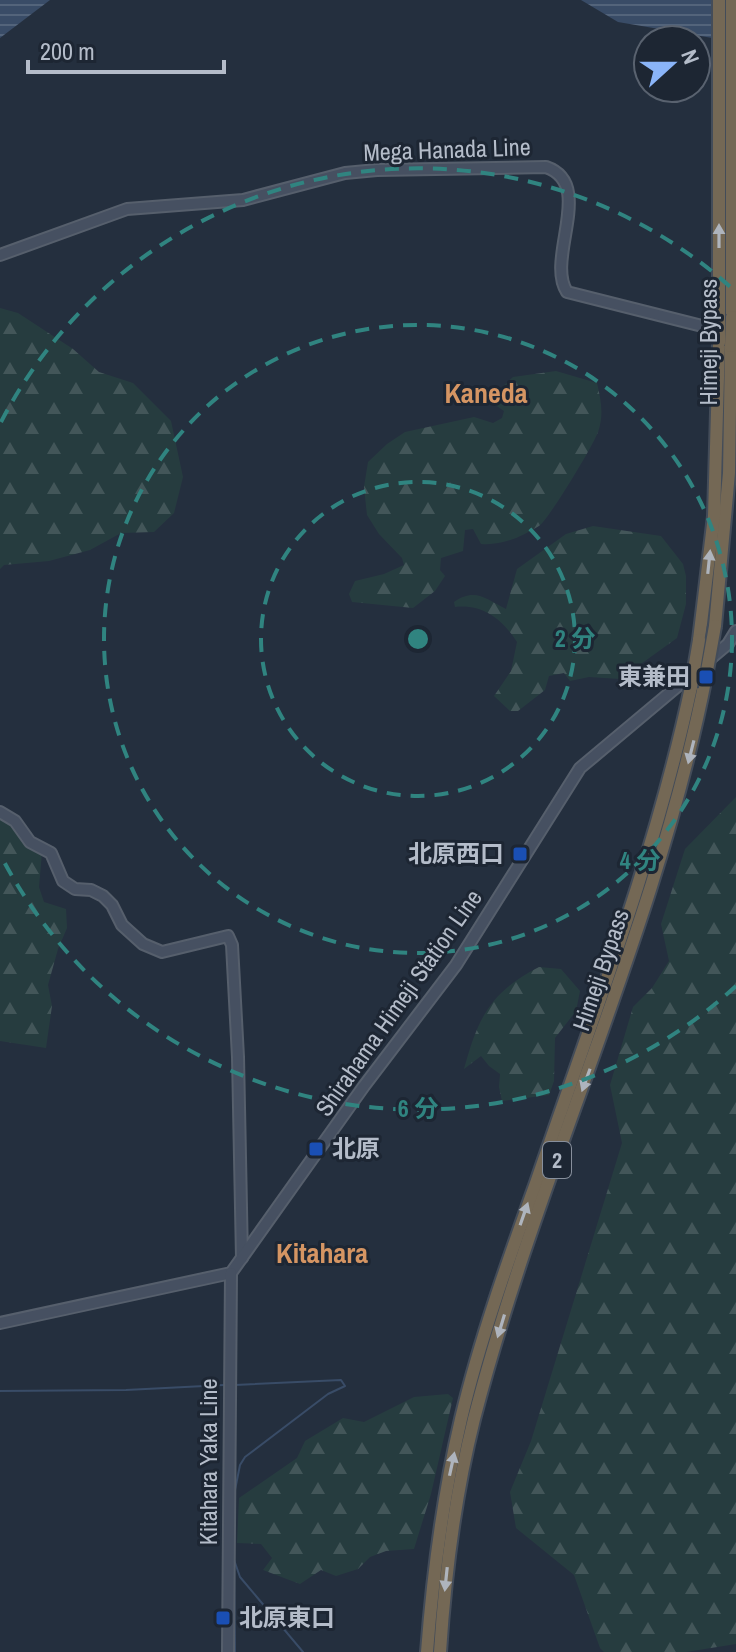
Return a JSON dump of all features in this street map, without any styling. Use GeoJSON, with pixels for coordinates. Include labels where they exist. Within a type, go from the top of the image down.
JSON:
{"type":"FeatureCollection","features":[{"type":"Feature","properties":{"kind":"highway","name":"Himeji Bypass"},"geometry":{"type":"LineString","coordinates":[[719,0],[726,50]]}},
{"type":"Feature","properties":{"kind":"highway","name":"Himeji Bypass"},"geometry":{"type":"LineString","coordinates":[[440,1652],[454,1522],[482,1392],[509,1302],[647,902],[692,749],[715,626],[729,341],[725,315],[726,50],[732,0]]}},
{"type":"Feature","properties":{"kind":"highway","name":"Himeji Bypass"},"geometry":{"type":"LineString","coordinates":[[427,1652],[441,1519],[473,1374],[504,1272],[644,869],[668,789],[691,687],[723,475]]}},
{"type":"Feature","properties":{"kind":"main road","name":"Mega Hanada Line"},"geometry":{"type":"LineString","coordinates":[[0,255],[127,209],[243,200],[345,173],[546,167],[557,170],[564,177],[567,188],[567,224],[559,278],[567,292],[729,341]]}},
{"type":"Feature","properties":{"kind":"main road","name":"Shirahama Himeji Station Line"},"geometry":{"type":"LineString","coordinates":[[231,1273],[364,1086],[456,965],[580,768],[719,652],[736,631]]}},
{"type":"Feature","properties":{"kind":"main road"},"geometry":{"type":"LineString","coordinates":[[0,812],[15,821],[30,842],[51,853],[63,881],[75,889],[91,890],[103,896],[112,905],[122,925],[143,944],[162,952],[228,936],[232,945],[238,1057],[242,1258]]}},
{"type":"Feature","properties":{"kind":"main road"},"geometry":{"type":"LineString","coordinates":[[0,1323],[231,1273]]}},
{"type":"Feature","properties":{"kind":"main road","name":"Kitahara Yaka Line"},"geometry":{"type":"LineString","coordinates":[[228,1652],[231,1273]]}},
{"type":"Feature","properties":{"kind":"green space"},"geometry":{"type":"Polygon","coordinates":[[[0,308],[18,313],[73,349],[99,372],[133,383],[171,421],[183,477],[174,513],[154,532],[121,533],[90,550],[49,561],[4,565],[0,569],[0,308]]]}},
{"type":"Feature","properties":{"kind":"green space"},"geometry":{"type":"Polygon","coordinates":[[[556,371],[597,383],[601,420],[588,452],[544,521],[525,534],[496,544],[481,544],[473,529],[465,530],[463,551],[441,558],[440,570],[445,576],[435,591],[413,608],[352,602],[349,594],[355,581],[404,565],[402,558],[379,534],[367,515],[364,487],[368,462],[405,432],[474,417],[493,423],[502,418],[504,411],[488,400],[513,377],[556,371]]]}},
{"type":"Feature","properties":{"kind":"green space"},"geometry":{"type":"Polygon","coordinates":[[[593,526],[661,536],[683,564],[686,604],[677,638],[620,679],[589,677],[570,681],[564,673],[549,676],[545,690],[518,711],[510,711],[494,696],[511,671],[517,642],[505,626],[491,615],[474,608],[455,607],[454,602],[474,595],[506,609],[517,569],[566,534],[593,526]]]}},
{"type":"Feature","properties":{"kind":"green space"},"geometry":{"type":"Polygon","coordinates":[[[736,797],[736,1644],[686,1652],[604,1652],[574,1575],[516,1528],[510,1492],[531,1441],[622,1143],[610,1085],[633,1007],[652,988],[669,961],[661,924],[685,849],[736,797]]]}},
{"type":"Feature","properties":{"kind":"green space"},"geometry":{"type":"Polygon","coordinates":[[[0,816],[13,823],[42,852],[39,887],[44,902],[66,909],[67,928],[48,985],[52,1006],[46,1048],[0,1041],[0,816]]]}},
{"type":"Feature","properties":{"kind":"green space"},"geometry":{"type":"Polygon","coordinates":[[[539,967],[561,969],[580,991],[576,1011],[555,1038],[554,1081],[549,1095],[502,1101],[500,1074],[481,1056],[464,1069],[488,1008],[509,986],[539,967]]]}},
{"type":"Feature","properties":{"kind":"green space"},"geometry":{"type":"Polygon","coordinates":[[[448,1394],[453,1398],[431,1494],[414,1549],[386,1551],[370,1557],[358,1569],[336,1576],[321,1570],[300,1584],[263,1570],[272,1558],[261,1544],[237,1543],[239,1498],[297,1458],[305,1441],[343,1418],[364,1422],[414,1397],[448,1394]]]}},
{"type":"Feature","properties":{"kind":"water"},"geometry":{"type":"Polygon","coordinates":[[[0,0],[50,0],[0,38],[0,0]]]}},
{"type":"Feature","properties":{"kind":"water"},"geometry":{"type":"Polygon","coordinates":[[[581,0],[736,0],[736,42],[712,38],[712,24],[618,22],[581,0]]]}},
{"type":"Feature","properties":{"kind":"waterway"},"geometry":{"type":"LineString","coordinates":[[234,1495],[240,1465],[245,1457],[328,1394],[345,1386],[341,1380],[235,1385]]}},
{"type":"Feature","properties":{"kind":"waterway"},"geometry":{"type":"LineString","coordinates":[[0,1391],[224,1385]]}},
{"type":"Feature","properties":{"kind":"waterway"},"geometry":{"type":"LineString","coordinates":[[234,1513],[234,1539]]}},
{"type":"Feature","properties":{"kind":"waterway"},"geometry":{"type":"LineString","coordinates":[[233,1557],[240,1577],[303,1652]]}},
{"type":"Feature","properties":{"kind":"waterway"},"geometry":{"type":"LineString","coordinates":[[234,1565],[235,1652]]}},
{"type":"Feature","properties":{"kind":"place","name":"東兼田"},"geometry":{"type":"Point","coordinates":[706,677]}},
{"type":"Feature","properties":{"kind":"place","name":"北原西口"},"geometry":{"type":"Point","coordinates":[520,854]}},
{"type":"Feature","properties":{"kind":"place","name":"北原"},"geometry":{"type":"Point","coordinates":[316,1149]}},
{"type":"Feature","properties":{"kind":"place","name":"北原東口"},"geometry":{"type":"Point","coordinates":[223,1618]}},
{"type":"Feature","properties":{"kind":"district","name":"Kaneda"},"geometry":{"type":"Point","coordinates":[486,393]}},
{"type":"Feature","properties":{"kind":"district","name":"Kitahara"},"geometry":{"type":"Point","coordinates":[322,1253]}}]}
